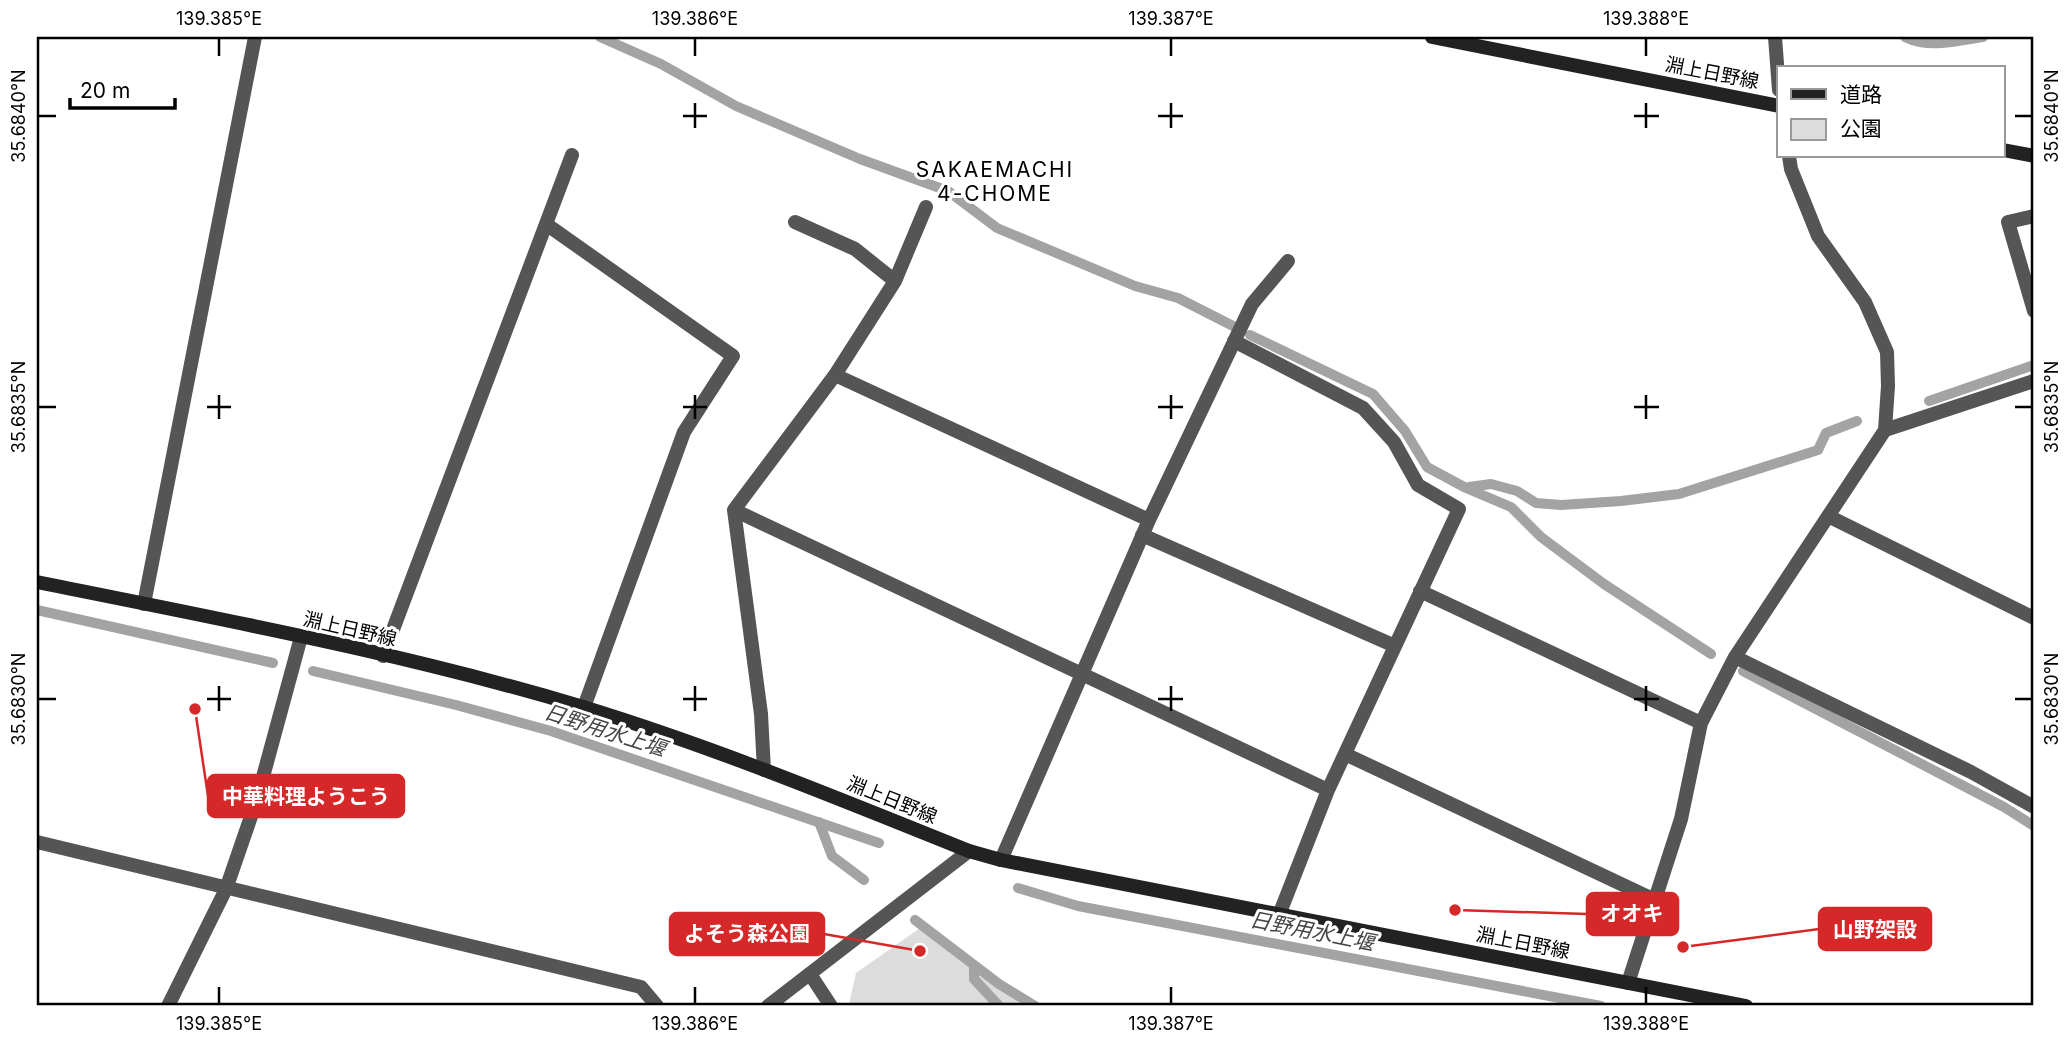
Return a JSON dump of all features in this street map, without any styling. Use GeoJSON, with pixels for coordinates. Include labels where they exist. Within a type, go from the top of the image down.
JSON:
{"type":"FeatureCollection","features":[{"type":"Feature","properties":{"kind":"main road","name":"淵上日野線"},"geometry":{"type":"LineString","coordinates":[[1432,37],[1777,106]]}},
{"type":"Feature","properties":{"kind":"main road"},"geometry":{"type":"LineString","coordinates":[[2004,150],[2034,156]]}},
{"type":"Feature","properties":{"kind":"main road","name":"淵上日野線"},"geometry":{"type":"LineString","coordinates":[[37,582],[383,656],[584,708],[764,770],[969,851],[1001,860],[1746,1006]]}},
{"type":"Feature","properties":{"kind":"street"},"geometry":{"type":"LineString","coordinates":[[145,604],[255,37]]}},
{"type":"Feature","properties":{"kind":"street"},"geometry":{"type":"LineString","coordinates":[[1775,37],[1777,66]]}},
{"type":"Feature","properties":{"kind":"street"},"geometry":{"type":"LineString","coordinates":[[383,656],[572,155]]}},
{"type":"Feature","properties":{"kind":"street"},"geometry":{"type":"LineString","coordinates":[[1628,983],[1681,819],[1702,723],[1735,657],[1885,430],[1888,352],[1865,302],[1818,236],[1788,158]]}},
{"type":"Feature","properties":{"kind":"street"},"geometry":{"type":"LineString","coordinates":[[764,770],[761,714],[734,510],[835,375],[895,281],[926,207]]}},
{"type":"Feature","properties":{"kind":"street"},"geometry":{"type":"LineString","coordinates":[[2034,216],[2008,222],[2034,311]]}},
{"type":"Feature","properties":{"kind":"street"},"geometry":{"type":"LineString","coordinates":[[795,222],[855,249],[895,281]]}},
{"type":"Feature","properties":{"kind":"street"},"geometry":{"type":"LineString","coordinates":[[546,224],[733,356],[684,432],[584,708]]}},
{"type":"Feature","properties":{"kind":"street"},"geometry":{"type":"LineString","coordinates":[[1001,860],[1149,520],[1234,341],[1252,304],[1288,261]]}},
{"type":"Feature","properties":{"kind":"street"},"geometry":{"type":"LineString","coordinates":[[1234,341],[1363,408],[1394,442],[1418,485],[1459,509],[1328,790],[1279,915]]}},
{"type":"Feature","properties":{"kind":"street"},"geometry":{"type":"LineString","coordinates":[[835,375],[1149,520]]}},
{"type":"Feature","properties":{"kind":"street"},"geometry":{"type":"LineString","coordinates":[[1885,430],[2034,381]]}},
{"type":"Feature","properties":{"kind":"street"},"geometry":{"type":"LineString","coordinates":[[734,510],[1328,790]]}},
{"type":"Feature","properties":{"kind":"street"},"geometry":{"type":"LineString","coordinates":[[1828,516],[2034,618]]}},
{"type":"Feature","properties":{"kind":"street"},"geometry":{"type":"LineString","coordinates":[[1142,536],[1395,646]]}},
{"type":"Feature","properties":{"kind":"street"},"geometry":{"type":"LineString","coordinates":[[1420,591],[1702,723]]}},
{"type":"Feature","properties":{"kind":"street"},"geometry":{"type":"LineString","coordinates":[[168,1006],[226,889],[257,799],[302,638]]}},
{"type":"Feature","properties":{"kind":"street"},"geometry":{"type":"LineString","coordinates":[[1735,657],[1971,772],[2034,807]]}},
{"type":"Feature","properties":{"kind":"street"},"geometry":{"type":"LineString","coordinates":[[1345,754],[1655,900]]}},
{"type":"Feature","properties":{"kind":"street"},"geometry":{"type":"LineString","coordinates":[[37,842],[641,987],[657,1006]]}},
{"type":"Feature","properties":{"kind":"street"},"geometry":{"type":"LineString","coordinates":[[768,1006],[969,851]]}},
{"type":"Feature","properties":{"kind":"street"},"geometry":{"type":"LineString","coordinates":[[810,974],[831,1006]]}},
{"type":"Feature","properties":{"kind":"green space"},"geometry":{"type":"Polygon","coordinates":[[[920,928],[1027,1006],[849,1004],[856,973],[920,928]]]}},
{"type":"Feature","properties":{"kind":"waterway"},"geometry":{"type":"LineString","coordinates":[[600,37],[661,64],[736,106],[860,159],[948,191],[997,228],[1135,286],[1178,298],[1233,326]]}},
{"type":"Feature","properties":{"kind":"waterway"},"geometry":{"type":"LineString","coordinates":[[1905,37],[1924,43],[1983,37]]}},
{"type":"Feature","properties":{"kind":"waterway"},"geometry":{"type":"LineString","coordinates":[[1250,335],[1373,394],[1405,431],[1427,467],[1466,488],[1511,507],[1541,537],[1604,584],[1711,654]]}},
{"type":"Feature","properties":{"kind":"waterway"},"geometry":{"type":"LineString","coordinates":[[1929,401],[2034,365]]}},
{"type":"Feature","properties":{"kind":"waterway"},"geometry":{"type":"LineString","coordinates":[[1469,487],[1491,484],[1517,491],[1536,503],[1561,505],[1679,494],[1818,450],[1826,433],[1857,421]]}},
{"type":"Feature","properties":{"kind":"waterway","name":"日野用水上堰"},"geometry":{"type":"LineString","coordinates":[[37,610],[273,663]]}},
{"type":"Feature","properties":{"kind":"waterway","name":"日野用水上堰"},"geometry":{"type":"LineString","coordinates":[[313,671],[551,731],[879,843]]}},
{"type":"Feature","properties":{"kind":"waterway"},"geometry":{"type":"LineString","coordinates":[[1743,671],[2004,807],[2034,826]]}},
{"type":"Feature","properties":{"kind":"waterway"},"geometry":{"type":"LineString","coordinates":[[819,822],[832,856],[864,880]]}},
{"type":"Feature","properties":{"kind":"waterway","name":"日野用水上堰"},"geometry":{"type":"LineString","coordinates":[[1018,888],[1078,906],[1601,1006]]}},
{"type":"Feature","properties":{"kind":"waterway"},"geometry":{"type":"LineString","coordinates":[[915,920],[999,984],[1035,1006]]}},
{"type":"Feature","properties":{"kind":"waterway"},"geometry":{"type":"LineString","coordinates":[[974,965],[974,979],[999,1006]]}},
{"type":"Feature","properties":{"kind":"place","name":"中華料理ようこう"},"geometry":{"type":"Point","coordinates":[195,709]}},
{"type":"Feature","properties":{"kind":"place","name":"オオキ"},"geometry":{"type":"Point","coordinates":[1455,910]}},
{"type":"Feature","properties":{"kind":"place","name":"山野架設"},"geometry":{"type":"Point","coordinates":[1683,947]}},
{"type":"Feature","properties":{"kind":"place","name":"よそう森公園"},"geometry":{"type":"Point","coordinates":[920,951]}},
{"type":"Feature","properties":{"kind":"district","name":"SAKAEMACHI 4-CHOME"},"geometry":{"type":"Point","coordinates":[995,181]}}]}
